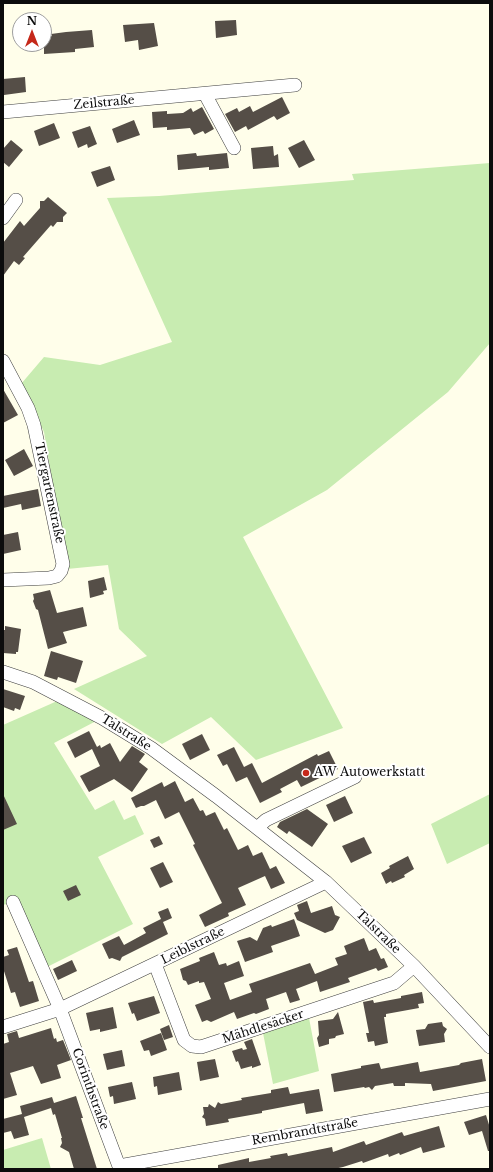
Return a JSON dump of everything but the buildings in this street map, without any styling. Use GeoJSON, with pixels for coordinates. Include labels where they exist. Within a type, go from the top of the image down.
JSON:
{"type":"FeatureCollection","features":[{"type":"Feature","properties":{"kind":"street","name":"Zeilstraße"},"geometry":{"type":"LineString","coordinates":[[3,112],[295,85]]}},
{"type":"Feature","properties":{"kind":"street"},"geometry":{"type":"LineString","coordinates":[[205,94],[234,148]]}},
{"type":"Feature","properties":{"kind":"street"},"geometry":{"type":"LineString","coordinates":[[3,218],[16,200]]}},
{"type":"Feature","properties":{"kind":"street","name":"Tiergartenstraße"},"geometry":{"type":"LineString","coordinates":[[3,361],[28,408],[34,425],[63,564],[61,571],[57,576],[49,578],[3,580]]}},
{"type":"Feature","properties":{"kind":"street","name":"Talstraße"},"geometry":{"type":"LineString","coordinates":[[3,672],[22,677],[43,686],[102,718],[178,767],[326,882],[414,966],[490,1047]]}},
{"type":"Feature","properties":{"kind":"street"},"geometry":{"type":"LineString","coordinates":[[257,828],[266,820],[355,777]]}},
{"type":"Feature","properties":{"kind":"street","name":"Leiblstraße"},"geometry":{"type":"LineString","coordinates":[[3,1027],[60,1008],[326,882]]}},
{"type":"Feature","properties":{"kind":"street"},"geometry":{"type":"LineString","coordinates":[[13,902],[60,1008]]}},
{"type":"Feature","properties":{"kind":"street","name":"Mähdlesäcker"},"geometry":{"type":"LineString","coordinates":[[155,964],[184,1040],[192,1046],[201,1047],[394,983],[414,966]]}},
{"type":"Feature","properties":{"kind":"street","name":"Corinthstraße"},"geometry":{"type":"LineString","coordinates":[[60,1008],[120,1168]]}},
{"type":"Feature","properties":{"kind":"street","name":"Rembrandtstraße"},"geometry":{"type":"LineString","coordinates":[[120,1168],[490,1099]]}},
{"type":"Feature","properties":{"kind":"green space"},"geometry":{"type":"Polygon","coordinates":[[[490,163],[490,343],[448,392],[327,490],[243,537],[343,728],[256,760],[211,717],[162,744],[74,689],[147,656],[119,629],[108,565],[67,569],[44,432],[21,384],[44,357],[100,365],[172,342],[107,198],[159,196],[354,180],[352,174],[490,163]]]}},
{"type":"Feature","properties":{"kind":"green space"},"geometry":{"type":"Polygon","coordinates":[[[64,698],[102,718],[54,743],[95,810],[114,800],[124,820],[135,815],[144,834],[98,857],[133,924],[43,969],[13,902],[3,905],[3,725],[64,698]]]}},
{"type":"Feature","properties":{"kind":"green space"},"geometry":{"type":"Polygon","coordinates":[[[490,794],[490,843],[447,864],[431,824],[490,794]]]}},
{"type":"Feature","properties":{"kind":"green space"},"geometry":{"type":"Polygon","coordinates":[[[309,1018],[319,1071],[273,1084],[263,1033],[309,1018]]]}},
{"type":"Feature","properties":{"kind":"green space"},"geometry":{"type":"Polygon","coordinates":[[[42,1138],[51,1169],[3,1169],[3,1150],[42,1138]]]}},
{"type":"Feature","properties":{"kind":"place","name":"AW Autowerkstatt"},"geometry":{"type":"Point","coordinates":[306,773]}}]}
